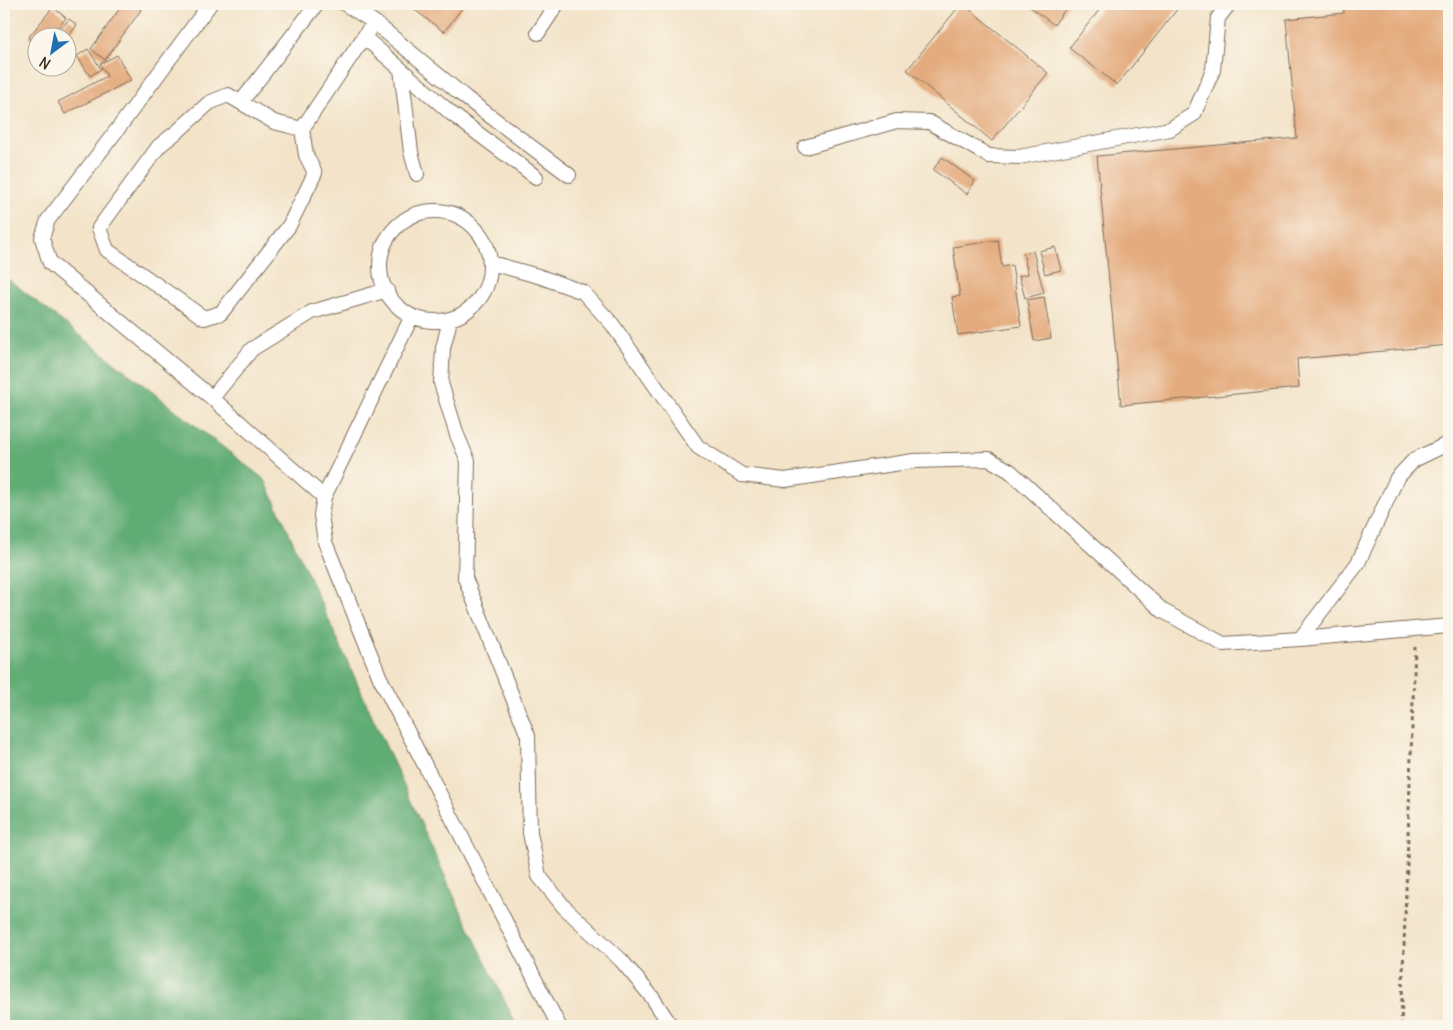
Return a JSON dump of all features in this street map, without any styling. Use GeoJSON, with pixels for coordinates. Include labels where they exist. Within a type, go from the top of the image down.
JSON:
{"type":"FeatureCollection","features":[{"type":"Feature","properties":{"kind":"lane"},"geometry":{"type":"LineString","coordinates":[[210,4],[48,220],[42,238],[50,263],[212,398],[324,497]]}},
{"type":"Feature","properties":{"kind":"lane"},"geometry":{"type":"LineString","coordinates":[[241,102],[316,4]]}},
{"type":"Feature","properties":{"kind":"lane"},"geometry":{"type":"LineString","coordinates":[[346,4],[374,22],[466,98],[569,175]]}},
{"type":"Feature","properties":{"kind":"lane"},"geometry":{"type":"LineString","coordinates":[[538,33],[557,4]]}},
{"type":"Feature","properties":{"kind":"lane"},"geometry":{"type":"LineString","coordinates":[[805,147],[897,121],[929,122],[989,156],[1018,157],[1170,129],[1194,114],[1213,70],[1218,18],[1229,4]]}},
{"type":"Feature","properties":{"kind":"lane"},"geometry":{"type":"LineString","coordinates":[[302,129],[274,122],[228,95],[209,103],[159,146],[99,228],[107,250],[204,318],[221,314],[290,226],[315,174],[306,155],[302,129],[374,22]]}},
{"type":"Feature","properties":{"kind":"lane"},"geometry":{"type":"LineString","coordinates":[[364,37],[452,114],[536,178]]}},
{"type":"Feature","properties":{"kind":"lane"},"geometry":{"type":"LineString","coordinates":[[402,70],[411,152],[417,174]]}},
{"type":"Feature","properties":{"kind":"lane"},"geometry":{"type":"LineString","coordinates":[[441,210],[459,216],[476,228],[487,244],[491,263],[488,286],[478,302],[467,312],[450,320],[430,322],[412,316],[396,306],[381,280],[379,261],[382,248],[391,231],[406,218],[422,212],[441,210]]}},
{"type":"Feature","properties":{"kind":"lane"},"geometry":{"type":"LineString","coordinates":[[491,263],[538,276],[583,292],[612,324],[698,447],[742,475],[785,480],[914,461],[990,459],[1010,471],[1163,612],[1223,644],[1449,626]]}},
{"type":"Feature","properties":{"kind":"lane"},"geometry":{"type":"LineString","coordinates":[[212,398],[252,349],[312,312],[387,290]]}},
{"type":"Feature","properties":{"kind":"lane"},"geometry":{"type":"LineString","coordinates":[[412,316],[324,497],[321,515],[325,542],[380,678],[559,1026]]}},
{"type":"Feature","properties":{"kind":"lane"},"geometry":{"type":"LineString","coordinates":[[450,320],[443,348],[440,383],[457,435],[468,461],[465,578],[528,736],[530,833],[539,876],[564,907],[621,960],[652,997],[671,1026]]}},
{"type":"Feature","properties":{"kind":"lane"},"geometry":{"type":"LineString","coordinates":[[1300,639],[1358,563],[1396,478],[1414,460],[1449,443]]}},
{"type":"Feature","properties":{"kind":"path"},"geometry":{"type":"LineString","coordinates":[[1401,1026],[1416,629]]}},
{"type":"Feature","properties":{"kind":"green space"},"geometry":{"type":"Polygon","coordinates":[[[4,276],[265,480],[459,907],[517,1026],[4,1026],[4,276]]]}},
{"type":"Feature","properties":{"kind":"building"},"geometry":{"type":"Polygon","coordinates":[[[123,4],[133,4],[141,10],[105,60],[91,49],[123,4]]]}},
{"type":"Feature","properties":{"kind":"building"},"geometry":{"type":"Polygon","coordinates":[[[407,4],[465,4],[444,32],[407,4]]]}},
{"type":"Feature","properties":{"kind":"building"},"geometry":{"type":"Polygon","coordinates":[[[961,4],[1048,73],[992,141],[907,70],[961,4]]]}},
{"type":"Feature","properties":{"kind":"building"},"geometry":{"type":"Polygon","coordinates":[[[1026,4],[1069,4],[1054,25],[1026,4]]]}},
{"type":"Feature","properties":{"kind":"building"},"geometry":{"type":"Polygon","coordinates":[[[1104,4],[1175,4],[1179,7],[1117,85],[1069,48],[1104,4]]]}},
{"type":"Feature","properties":{"kind":"building"},"geometry":{"type":"Polygon","coordinates":[[[1343,4],[1449,4],[1449,345],[1297,359],[1299,388],[1121,405],[1097,156],[1297,138],[1286,19],[1344,13],[1343,4]]]}},
{"type":"Feature","properties":{"kind":"building"},"geometry":{"type":"Polygon","coordinates":[[[53,7],[66,18],[58,28],[36,28],[53,7]]]}},
{"type":"Feature","properties":{"kind":"building"},"geometry":{"type":"Polygon","coordinates":[[[69,19],[77,25],[75,28],[61,28],[69,19]]]}},
{"type":"Feature","properties":{"kind":"building"},"geometry":{"type":"Polygon","coordinates":[[[88,49],[101,69],[90,76],[78,55],[88,49]]]}},
{"type":"Feature","properties":{"kind":"building"},"geometry":{"type":"Polygon","coordinates":[[[117,55],[131,80],[65,114],[58,102],[107,76],[100,64],[117,55]]]}},
{"type":"Feature","properties":{"kind":"building"},"geometry":{"type":"Polygon","coordinates":[[[942,157],[975,181],[967,194],[933,170],[942,157]]]}},
{"type":"Feature","properties":{"kind":"building"},"geometry":{"type":"Polygon","coordinates":[[[998,240],[1002,267],[1012,265],[1021,326],[958,335],[952,297],[960,296],[953,247],[998,240]]]}},
{"type":"Feature","properties":{"kind":"building"},"geometry":{"type":"Polygon","coordinates":[[[1055,247],[1061,270],[1045,274],[1039,251],[1055,247]]]}},
{"type":"Feature","properties":{"kind":"building"},"geometry":{"type":"Polygon","coordinates":[[[1033,251],[1044,293],[1025,298],[1019,276],[1028,274],[1023,253],[1033,251]]]}},
{"type":"Feature","properties":{"kind":"building"},"geometry":{"type":"Polygon","coordinates":[[[1044,297],[1051,338],[1034,341],[1027,300],[1044,297]]]}}]}
